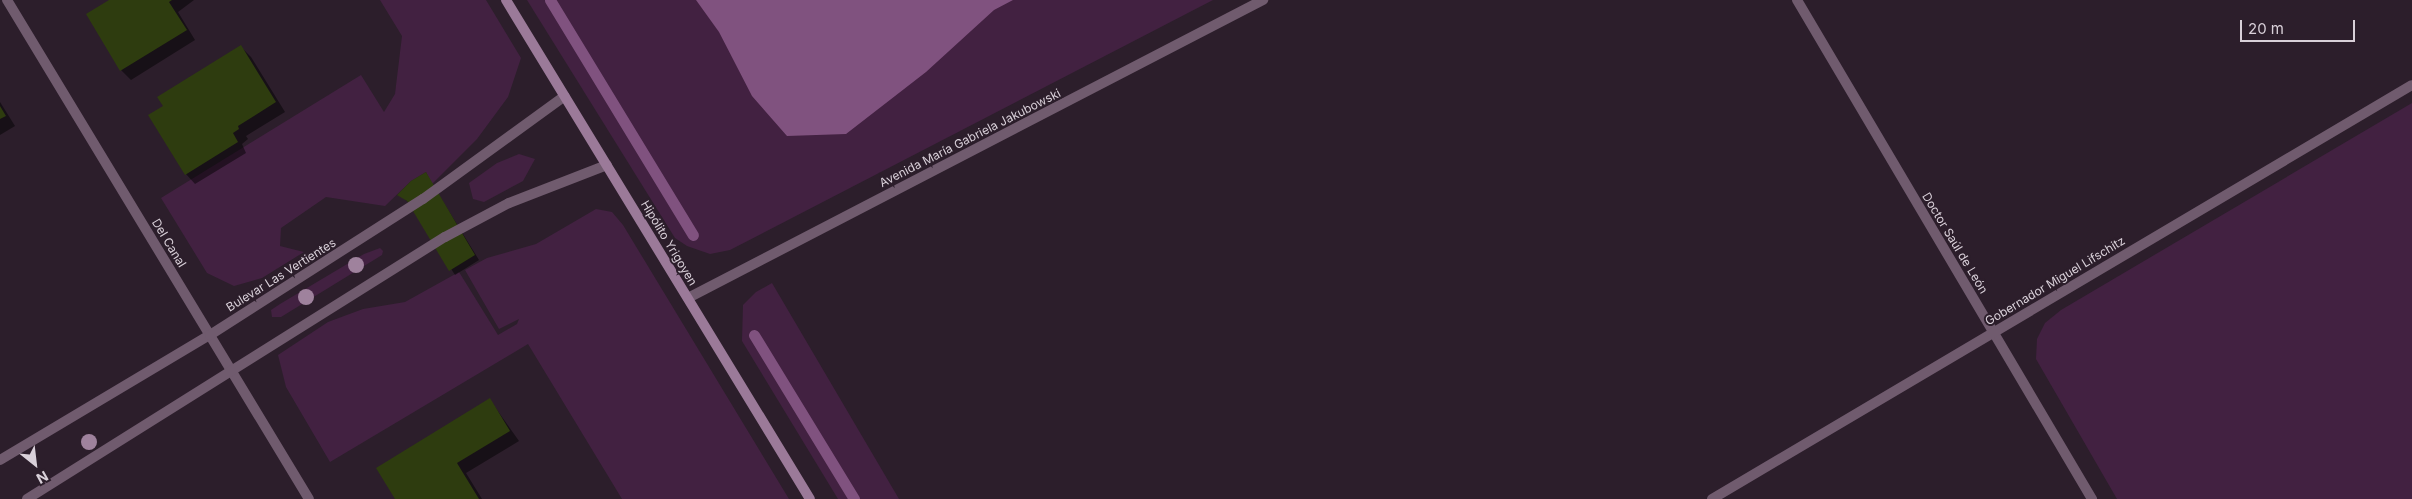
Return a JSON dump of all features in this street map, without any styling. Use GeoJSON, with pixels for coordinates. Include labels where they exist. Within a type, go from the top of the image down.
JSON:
{"type":"FeatureCollection","features":[{"type":"Feature","properties":{"kind":"main road","name":"Hipólito Yrigoyen"},"geometry":{"type":"LineString","coordinates":[[506,0],[810,499]]}},
{"type":"Feature","properties":{"kind":"street","name":"Del Canal"},"geometry":{"type":"LineString","coordinates":[[7,0],[309,499]]}},
{"type":"Feature","properties":{"kind":"street","name":"Avenida María Gabriela Jakubowski"},"geometry":{"type":"LineString","coordinates":[[688,298],[1263,0]]}},
{"type":"Feature","properties":{"kind":"street","name":"Doctor Saúl de León"},"geometry":{"type":"LineString","coordinates":[[1797,0],[2092,499]]}},
{"type":"Feature","properties":{"kind":"street","name":"Gobernador Miguel Lifschitz"},"geometry":{"type":"LineString","coordinates":[[1712,499],[2412,85]]}},
{"type":"Feature","properties":{"kind":"street","name":"Bulevar Las Vertientes"},"geometry":{"type":"LineString","coordinates":[[0,460],[210,335],[423,199],[565,96]]}},
{"type":"Feature","properties":{"kind":"street"},"geometry":{"type":"LineString","coordinates":[[27,499],[453,233],[510,203],[607,165]]}},
{"type":"Feature","properties":{"kind":"shaded area"},"geometry":{"type":"Polygon","coordinates":[[[380,0],[486,0],[521,58],[508,97],[477,139],[432,184],[426,172],[411,181],[385,206],[326,197],[281,228],[280,246],[304,252],[262,278],[234,286],[207,273],[161,198],[361,75],[384,112],[395,94],[402,36],[380,0]]]}},
{"type":"Feature","properties":{"kind":"shaded area"},"geometry":{"type":"Polygon","coordinates":[[[527,0],[1213,0],[730,250],[710,254],[687,246],[675,238],[527,0]]]}},
{"type":"Feature","properties":{"kind":"shaded area"},"geometry":{"type":"Polygon","coordinates":[[[696,0],[1013,0],[994,10],[926,72],[846,134],[787,136],[752,96],[719,32],[696,0]]]}},
{"type":"Feature","properties":{"kind":"shaded area"},"geometry":{"type":"Polygon","coordinates":[[[2412,103],[2412,499],[2117,499],[2036,359],[2037,339],[2045,323],[2061,310],[2412,103]]]}},
{"type":"Feature","properties":{"kind":"shaded area"},"geometry":{"type":"Polygon","coordinates":[[[519,154],[535,159],[523,181],[484,202],[473,199],[469,183],[497,163],[519,154]]]}},
{"type":"Feature","properties":{"kind":"shaded area"},"geometry":{"type":"Polygon","coordinates":[[[596,209],[612,212],[623,225],[789,499],[622,499],[528,344],[330,462],[286,387],[278,355],[328,322],[363,309],[405,302],[459,272],[498,335],[517,324],[519,319],[499,329],[465,270],[487,258],[536,244],[596,209]]]}},
{"type":"Feature","properties":{"kind":"shaded area"},"geometry":{"type":"Polygon","coordinates":[[[380,248],[383,251],[382,255],[281,317],[272,317],[271,310],[280,304],[364,254],[380,248]]]}},
{"type":"Feature","properties":{"kind":"shaded area"},"geometry":{"type":"Polygon","coordinates":[[[772,283],[899,499],[838,499],[742,341],[743,305],[756,292],[772,283]]]}},
{"type":"Feature","properties":{"kind":"building"},"geometry":{"type":"Polygon","coordinates":[[[109,0],[172,0],[169,2],[187,30],[120,71],[86,14],[109,0]]]}},
{"type":"Feature","properties":{"kind":"building"},"geometry":{"type":"Polygon","coordinates":[[[241,45],[276,102],[238,126],[239,129],[233,133],[238,142],[185,175],[148,115],[163,106],[157,97],[241,45]]]}},
{"type":"Feature","properties":{"kind":"building"},"geometry":{"type":"Polygon","coordinates":[[[0,106],[6,116],[0,119],[0,106]]]}},
{"type":"Feature","properties":{"kind":"building"},"geometry":{"type":"Polygon","coordinates":[[[426,172],[475,255],[449,271],[407,201],[397,195],[411,181],[426,172]]]}},
{"type":"Feature","properties":{"kind":"building"},"geometry":{"type":"Polygon","coordinates":[[[490,398],[510,431],[457,463],[479,499],[395,499],[376,468],[490,398]]]}},
{"type":"Feature","properties":{"kind":"waterway"},"geometry":{"type":"LineString","coordinates":[[550,0],[693,235]]}},
{"type":"Feature","properties":{"kind":"waterway"},"geometry":{"type":"LineString","coordinates":[[754,335],[854,499]]}}]}
